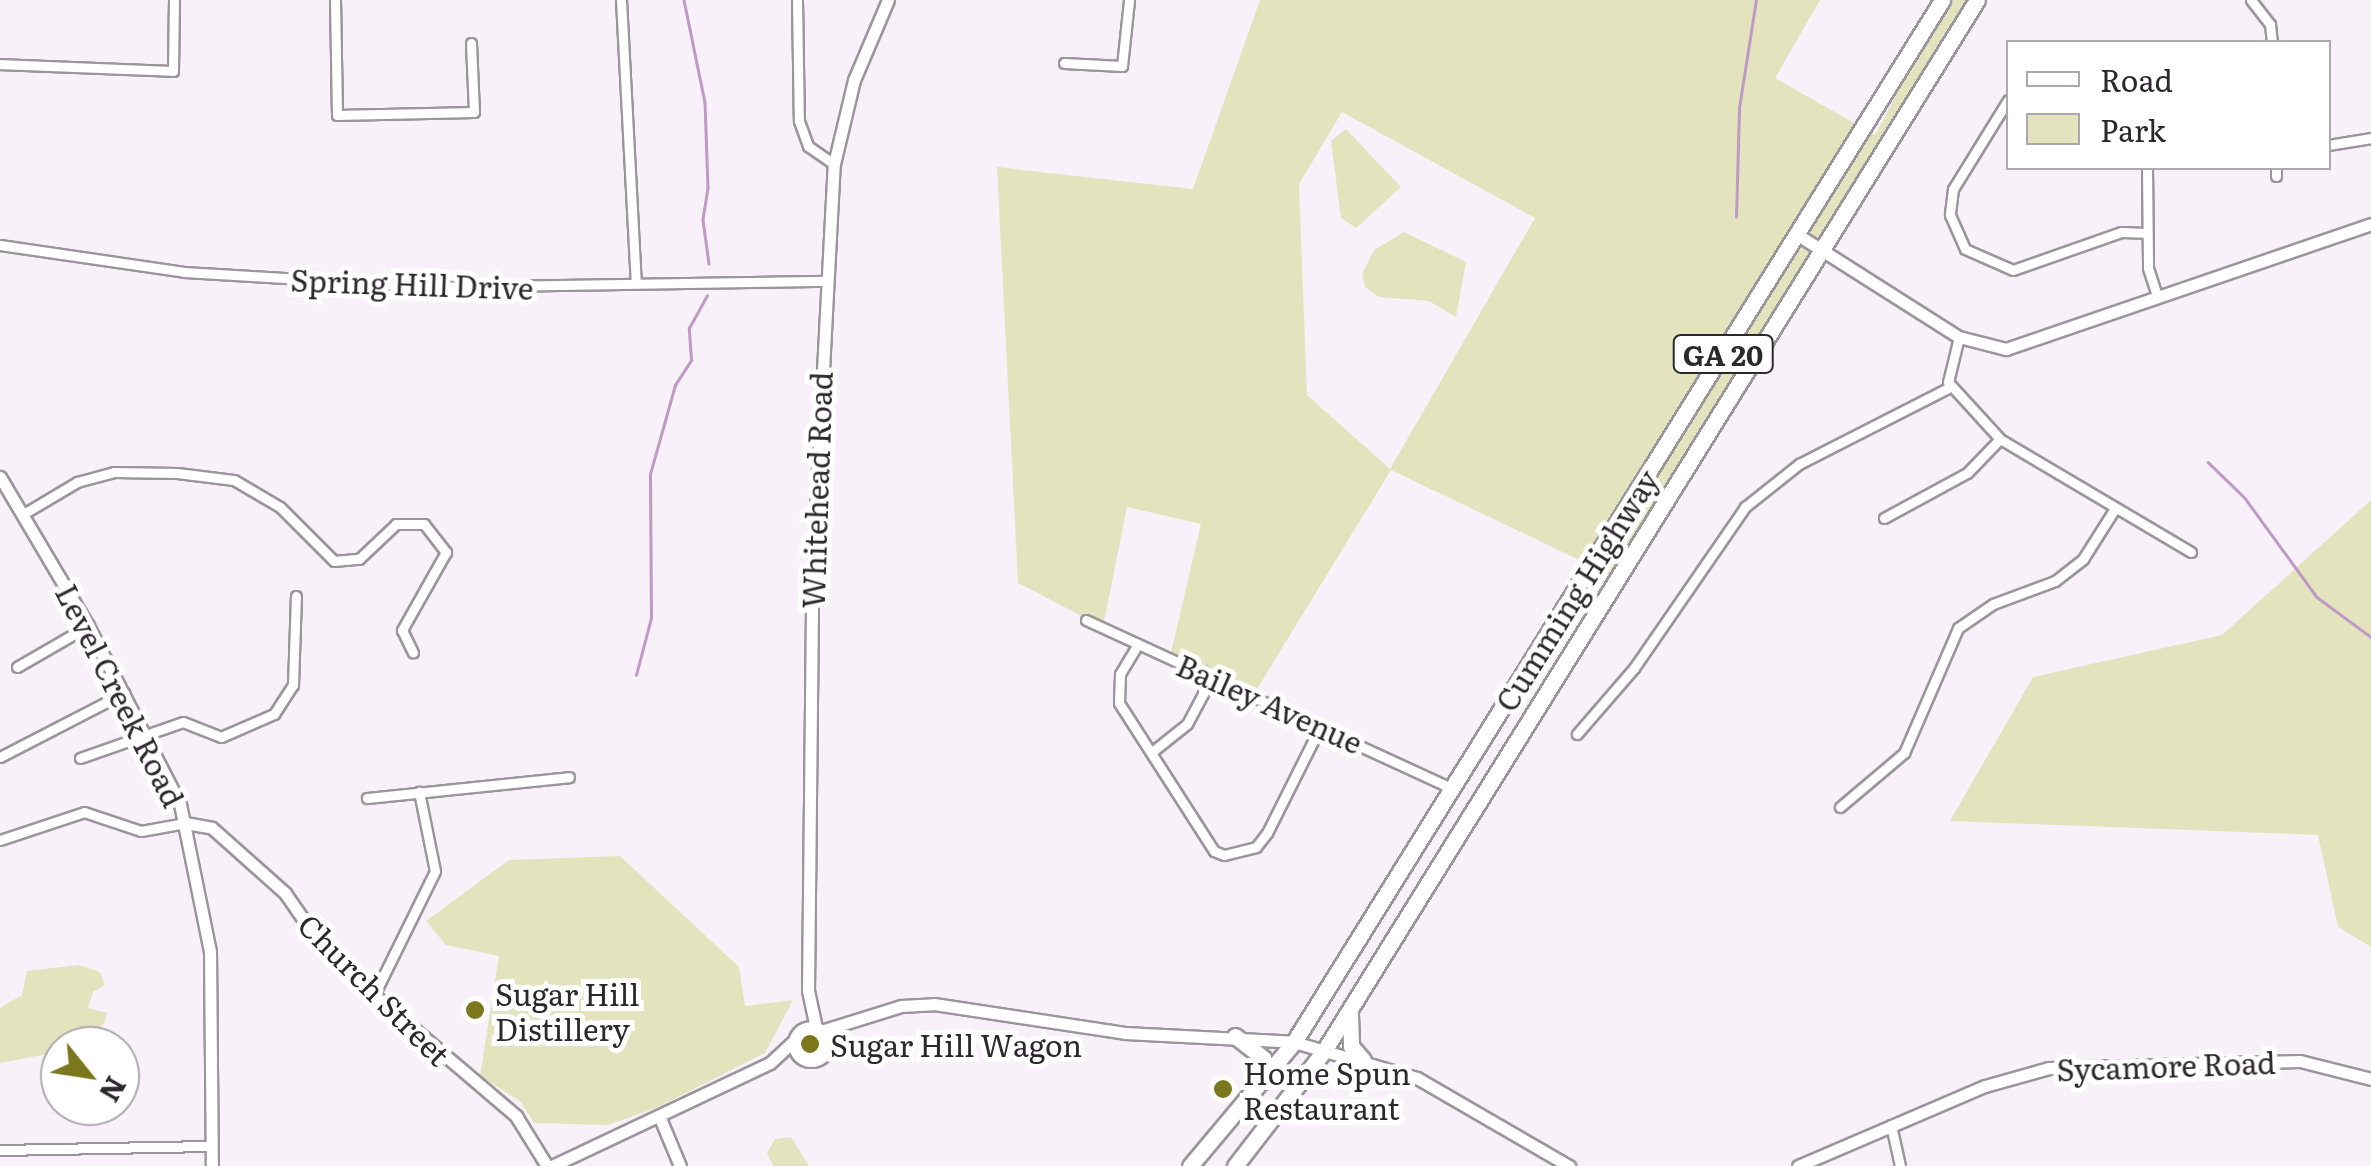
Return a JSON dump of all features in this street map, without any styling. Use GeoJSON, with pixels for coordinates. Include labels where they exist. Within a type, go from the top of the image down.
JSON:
{"type":"FeatureCollection","features":[{"type":"Feature","properties":{"kind":"highway","name":"Cumming Highway"},"geometry":{"type":"LineString","coordinates":[[1190,1166],[1294,1042],[1942,0]]}},
{"type":"Feature","properties":{"kind":"highway","name":"Cumming Highway"},"geometry":{"type":"LineString","coordinates":[[1234,1166],[1324,1051],[1977,0]]}},
{"type":"Feature","properties":{"kind":"highway"},"geometry":{"type":"LineString","coordinates":[[1351,1006],[1351,1046],[1362,1060]]}},
{"type":"Feature","properties":{"kind":"highway"},"geometry":{"type":"LineString","coordinates":[[1234,1036],[1263,1058],[1264,1081]]}},
{"type":"Feature","properties":{"kind":"street"},"geometry":{"type":"LineString","coordinates":[[0,64],[173,71],[174,0]]}},
{"type":"Feature","properties":{"kind":"street"},"geometry":{"type":"LineString","coordinates":[[334,0],[337,115],[474,112],[471,43]]}},
{"type":"Feature","properties":{"kind":"street"},"geometry":{"type":"LineString","coordinates":[[621,0],[635,283]]}},
{"type":"Feature","properties":{"kind":"street"},"geometry":{"type":"LineString","coordinates":[[797,0],[799,122],[808,146],[834,164]]}},
{"type":"Feature","properties":{"kind":"street","name":"Whitehead Road"},"geometry":{"type":"LineString","coordinates":[[797,1036],[808,990],[812,580],[834,164],[854,80],[888,0]]}},
{"type":"Feature","properties":{"kind":"street"},"geometry":{"type":"LineString","coordinates":[[1064,64],[1122,66],[1129,0]]}},
{"type":"Feature","properties":{"kind":"street"},"geometry":{"type":"LineString","coordinates":[[2251,0],[2270,24],[2272,40]]}},
{"type":"Feature","properties":{"kind":"street"},"geometry":{"type":"LineString","coordinates":[[2006,103],[1953,189],[1950,215],[1965,249],[2013,270],[2121,232],[2146,233]]}},
{"type":"Feature","properties":{"kind":"street"},"geometry":{"type":"LineString","coordinates":[[2331,145],[2371,138]]}},
{"type":"Feature","properties":{"kind":"street"},"geometry":{"type":"LineString","coordinates":[[2147,170],[2146,233],[2157,295]]}},
{"type":"Feature","properties":{"kind":"street"},"geometry":{"type":"LineString","coordinates":[[1798,235],[1959,337],[1995,349],[2024,348],[2157,295],[2371,224]]}},
{"type":"Feature","properties":{"kind":"street","name":"Spring Hill Drive"},"geometry":{"type":"LineString","coordinates":[[0,245],[260,279],[436,287],[826,281]]}},
{"type":"Feature","properties":{"kind":"street"},"geometry":{"type":"LineString","coordinates":[[1959,337],[1948,368],[1950,386],[2000,439],[2114,510],[2191,552]]}},
{"type":"Feature","properties":{"kind":"street"},"geometry":{"type":"LineString","coordinates":[[1577,734],[1634,668],[1745,507],[1799,464],[1950,386]]}},
{"type":"Feature","properties":{"kind":"street"},"geometry":{"type":"LineString","coordinates":[[1884,518],[1966,474],[2000,439]]}},
{"type":"Feature","properties":{"kind":"street"},"geometry":{"type":"LineString","coordinates":[[25,513],[77,482],[114,472],[177,473],[234,480],[280,508],[334,561],[359,560],[396,524],[424,524],[446,552],[402,630],[413,653]]}},
{"type":"Feature","properties":{"kind":"street","name":"Level Creek Road"},"geometry":{"type":"LineString","coordinates":[[0,476],[88,626],[189,822],[211,968],[212,1166]]}},
{"type":"Feature","properties":{"kind":"street"},"geometry":{"type":"LineString","coordinates":[[1840,807],[1904,753],[1958,628],[1993,604],[2055,581],[2083,559],[2114,510]]}},
{"type":"Feature","properties":{"kind":"street"},"geometry":{"type":"LineString","coordinates":[[80,758],[182,722],[209,736],[227,736],[274,714],[293,685],[296,596]]}},
{"type":"Feature","properties":{"kind":"street","name":"Bailey Avenue"},"geometry":{"type":"LineString","coordinates":[[1086,620],[1453,788]]}},
{"type":"Feature","properties":{"kind":"street"},"geometry":{"type":"LineString","coordinates":[[17,667],[88,626]]}},
{"type":"Feature","properties":{"kind":"street"},"geometry":{"type":"LineString","coordinates":[[1138,644],[1120,674],[1119,703],[1214,850],[1224,855],[1256,847],[1267,833],[1320,727]]}},
{"type":"Feature","properties":{"kind":"street"},"geometry":{"type":"LineString","coordinates":[[1152,752],[1187,724],[1204,694],[1203,672]]}},
{"type":"Feature","properties":{"kind":"street"},"geometry":{"type":"LineString","coordinates":[[0,756],[124,693]]}},
{"type":"Feature","properties":{"kind":"street"},"geometry":{"type":"LineString","coordinates":[[367,798],[568,777]]}},
{"type":"Feature","properties":{"kind":"street"},"geometry":{"type":"LineString","coordinates":[[374,995],[435,871],[419,792]]}},
{"type":"Feature","properties":{"kind":"street"},"geometry":{"type":"LineString","coordinates":[[0,840],[84,812],[141,831],[189,822]]}},
{"type":"Feature","properties":{"kind":"street","name":"Church Street"},"geometry":{"type":"LineString","coordinates":[[189,822],[212,828],[285,893],[314,935],[374,995],[516,1116],[549,1166]]}},
{"type":"Feature","properties":{"kind":"street","name":"Whitehead Road"},"geometry":{"type":"LineString","coordinates":[[808,990],[827,1049]]}},
{"type":"Feature","properties":{"kind":"street"},"geometry":{"type":"LineString","coordinates":[[770,1064],[797,1036],[902,1006],[934,1004],[1126,1033],[1294,1042],[1417,1078],[1570,1166]]}},
{"type":"Feature","properties":{"kind":"street"},"geometry":{"type":"LineString","coordinates":[[549,1166],[770,1064],[815,1060],[853,1023]]}},
{"type":"Feature","properties":{"kind":"street"},"geometry":{"type":"LineString","coordinates":[[797,1036],[804,1060]]}},
{"type":"Feature","properties":{"kind":"street","name":"Sycamore Road"},"geometry":{"type":"LineString","coordinates":[[1798,1166],[1891,1125],[2049,1068],[2300,1061],[2371,1079]]}},
{"type":"Feature","properties":{"kind":"street"},"geometry":{"type":"LineString","coordinates":[[660,1118],[680,1166]]}},
{"type":"Feature","properties":{"kind":"street"},"geometry":{"type":"LineString","coordinates":[[1891,1125],[1900,1166]]}},
{"type":"Feature","properties":{"kind":"street"},"geometry":{"type":"LineString","coordinates":[[0,1150],[211,1146]]}},
{"type":"Feature","properties":{"kind":"green space"},"geometry":{"type":"Polygon","coordinates":[[[1260,0],[1820,0],[1775,78],[1875,135],[1947,0],[1967,0],[1881,138],[1892,145],[1619,579],[1391,470],[1249,702],[1169,661],[1201,524],[1127,507],[1103,627],[1018,583],[997,167],[1193,189],[1260,0]],[[1342,112],[1299,184],[1307,395],[1390,469],[1535,218],[1342,112]]]}},
{"type":"Feature","properties":{"kind":"green space"},"geometry":{"type":"Polygon","coordinates":[[[1346,129],[1401,187],[1356,228],[1341,218],[1331,141],[1346,129]]]}},
{"type":"Feature","properties":{"kind":"green space"},"geometry":{"type":"Polygon","coordinates":[[[1404,232],[1466,262],[1456,317],[1429,301],[1379,297],[1365,287],[1362,274],[1374,250],[1404,232]]]}},
{"type":"Feature","properties":{"kind":"green space"},"geometry":{"type":"Polygon","coordinates":[[[2371,500],[2371,947],[2338,927],[2318,835],[1950,821],[2033,677],[2222,635],[2371,500]]]}},
{"type":"Feature","properties":{"kind":"green space"},"geometry":{"type":"Polygon","coordinates":[[[620,856],[739,967],[745,1006],[793,1000],[765,1053],[656,1108],[608,1125],[534,1123],[521,1102],[480,1076],[499,956],[446,945],[426,921],[509,860],[620,856]]]}},
{"type":"Feature","properties":{"kind":"green space"},"geometry":{"type":"Polygon","coordinates":[[[79,965],[100,972],[105,985],[93,992],[88,1008],[107,1013],[104,1024],[40,1026],[40,1055],[0,1063],[0,1008],[22,995],[27,971],[79,965]]]}},
{"type":"Feature","properties":{"kind":"green space"},"geometry":{"type":"Polygon","coordinates":[[[791,1137],[809,1166],[773,1166],[767,1153],[775,1139],[791,1137]]]}},
{"type":"Feature","properties":{"kind":"waterway"},"geometry":{"type":"LineString","coordinates":[[684,0],[705,102],[708,188],[703,220],[709,264]]}},
{"type":"Feature","properties":{"kind":"waterway"},"geometry":{"type":"LineString","coordinates":[[1736,217],[1739,108],[1756,0]]}},
{"type":"Feature","properties":{"kind":"waterway"},"geometry":{"type":"LineString","coordinates":[[636,675],[651,618],[650,474],[675,385],[691,360],[689,328],[707,296]]}},
{"type":"Feature","properties":{"kind":"waterway"},"geometry":{"type":"LineString","coordinates":[[2208,462],[2245,498],[2317,597],[2371,637]]}},
{"type":"Feature","properties":{"kind":"place","name":"Sugar Hill Distillery"},"geometry":{"type":"Point","coordinates":[475,1010]}},
{"type":"Feature","properties":{"kind":"place","name":"Sugar Hill Wagon"},"geometry":{"type":"Point","coordinates":[810,1044]}},
{"type":"Feature","properties":{"kind":"place","name":"Home Spun Restaurant"},"geometry":{"type":"Point","coordinates":[1223,1089]}}]}
